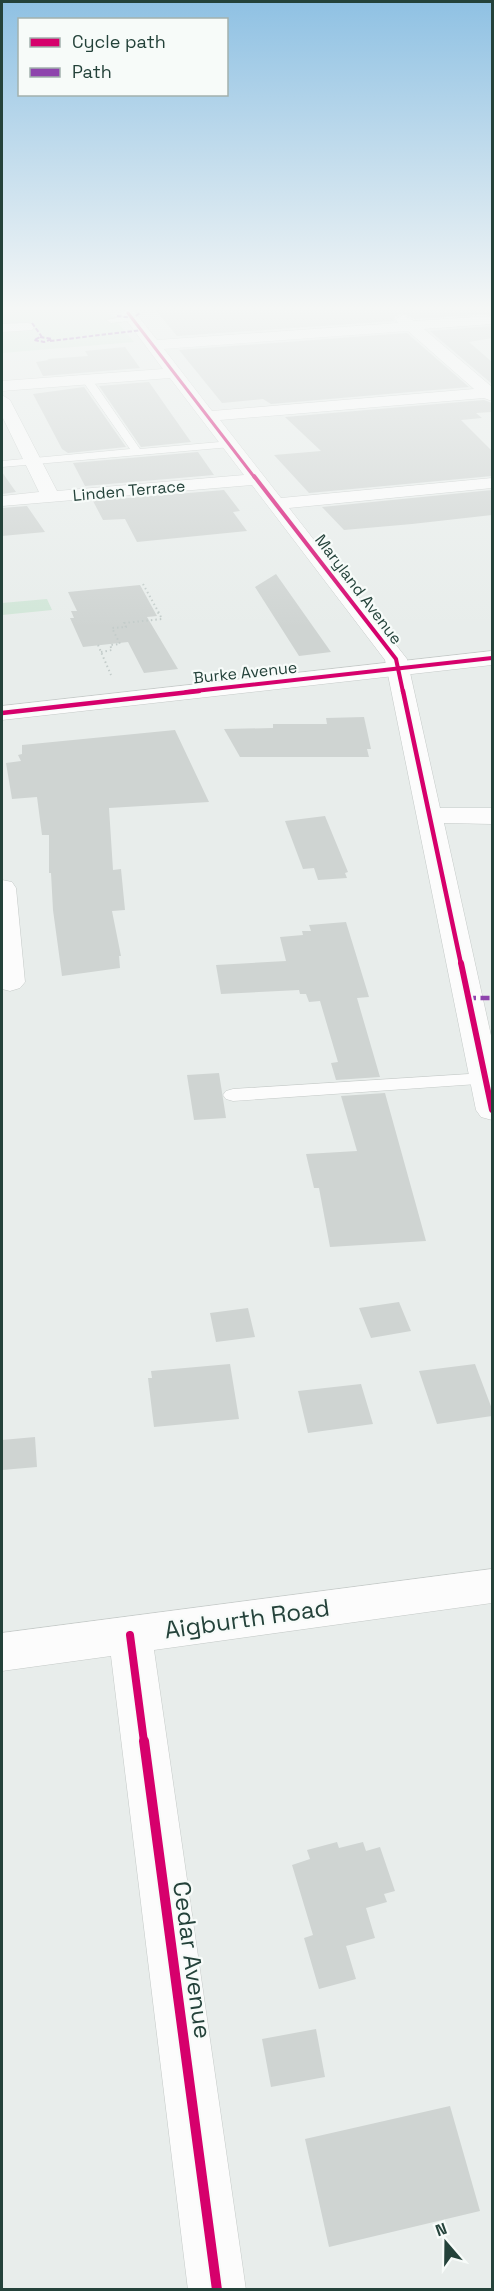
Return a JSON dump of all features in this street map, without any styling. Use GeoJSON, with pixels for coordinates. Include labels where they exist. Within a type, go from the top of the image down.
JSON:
{"type":"FeatureCollection","features":[{"type":"Feature","properties":{"kind":"street"},"geometry":{"type":"LineString","coordinates":[[9,414],[51,497]]}},
{"type":"Feature","properties":{"kind":"street"},"geometry":{"type":"LineString","coordinates":[[209,416],[235,414]]}},
{"type":"Feature","properties":{"kind":"street","name":"Maryland Avenue"},"geometry":{"type":"LineString","coordinates":[[209,416],[396,660],[492,1110]]}},
{"type":"Feature","properties":{"kind":"street","name":"Linden Terrace"},"geometry":{"type":"LineString","coordinates":[[2,501],[257,479]]}},
{"type":"Feature","properties":{"kind":"street"},"geometry":{"type":"LineString","coordinates":[[276,504],[492,483]]}},
{"type":"Feature","properties":{"kind":"street","name":"Burke Avenue"},"geometry":{"type":"LineString","coordinates":[[2,713],[492,658]]}},
{"type":"Feature","properties":{"kind":"street"},"geometry":{"type":"LineString","coordinates":[[428,815],[492,816]]}},
{"type":"Feature","properties":{"kind":"street"},"geometry":{"type":"LineString","coordinates":[[2,888],[10,982]]}},
{"type":"Feature","properties":{"kind":"street","name":"Aigburth Road"},"geometry":{"type":"LineString","coordinates":[[2,1652],[492,1586]]}},
{"type":"Feature","properties":{"kind":"street","name":"Cedar Avenue"},"geometry":{"type":"LineString","coordinates":[[130,1635],[216,2289]]}},
{"type":"Feature","properties":{"kind":"lane"},"geometry":{"type":"LineString","coordinates":[[111,414],[137,452]]}},
{"type":"Feature","properties":{"kind":"lane"},"geometry":{"type":"LineString","coordinates":[[2,464],[231,444]]}},
{"type":"Feature","properties":{"kind":"lane"},"geometry":{"type":"LineString","coordinates":[[233,1095],[485,1079]]}},
{"type":"Feature","properties":{"kind":"path"},"geometry":{"type":"LineString","coordinates":[[101,652],[112,650],[110,645],[120,644],[112,628],[126,627],[124,623],[162,619],[143,584]]}},
{"type":"Feature","properties":{"kind":"path"},"geometry":{"type":"LineString","coordinates":[[98,645],[114,681]]}},
{"type":"Feature","properties":{"kind":"green space"},"geometry":{"type":"Polygon","coordinates":[[[47,599],[52,610],[2,615],[2,603],[47,599]]]}},
{"type":"Feature","properties":{"kind":"building"},"geometry":{"type":"Polygon","coordinates":[[[43,414],[103,414],[126,447],[68,453],[62,449],[43,414]]]}},
{"type":"Feature","properties":{"kind":"building"},"geometry":{"type":"Polygon","coordinates":[[[118,414],[171,414],[191,442],[141,447],[118,414]]]}},
{"type":"Feature","properties":{"kind":"building"},"geometry":{"type":"Polygon","coordinates":[[[321,414],[477,414],[482,418],[461,420],[492,451],[492,476],[309,493],[274,455],[321,451],[285,417],[321,414]]]}},
{"type":"Feature","properties":{"kind":"building"},"geometry":{"type":"Polygon","coordinates":[[[198,452],[214,475],[85,486],[73,463],[198,452]]]}},
{"type":"Feature","properties":{"kind":"building"},"geometry":{"type":"Polygon","coordinates":[[[2,472],[16,492],[2,494],[2,472]]]}},
{"type":"Feature","properties":{"kind":"building"},"geometry":{"type":"Polygon","coordinates":[[[224,490],[240,511],[233,512],[247,531],[137,542],[125,519],[103,520],[93,501],[224,490]]]}},
{"type":"Feature","properties":{"kind":"building"},"geometry":{"type":"Polygon","coordinates":[[[492,490],[492,515],[412,524],[344,530],[322,507],[492,490]]]}},
{"type":"Feature","properties":{"kind":"building"},"geometry":{"type":"Polygon","coordinates":[[[27,506],[45,532],[2,536],[2,508],[27,506]]]}},
{"type":"Feature","properties":{"kind":"building"},"geometry":{"type":"Polygon","coordinates":[[[276,574],[331,652],[299,656],[255,587],[276,574]]]}},
{"type":"Feature","properties":{"kind":"building"},"geometry":{"type":"Polygon","coordinates":[[[140,585],[157,616],[147,617],[178,669],[144,673],[128,642],[83,647],[70,618],[74,618],[71,611],[77,611],[68,592],[140,585]]]}},
{"type":"Feature","properties":{"kind":"building"},"geometry":{"type":"Polygon","coordinates":[[[364,717],[371,749],[367,749],[369,757],[240,757],[224,729],[273,728],[273,724],[327,724],[326,718],[364,717]]]}},
{"type":"Feature","properties":{"kind":"building"},"geometry":{"type":"Polygon","coordinates":[[[175,730],[209,802],[109,808],[113,870],[121,869],[125,910],[112,911],[121,956],[119,956],[120,968],[62,976],[53,910],[51,873],[49,873],[49,835],[42,835],[37,797],[12,799],[6,763],[21,761],[18,755],[22,754],[22,745],[175,730]]]}},
{"type":"Feature","properties":{"kind":"building"},"geometry":{"type":"Polygon","coordinates":[[[325,816],[348,872],[345,873],[347,878],[318,880],[314,868],[303,869],[285,821],[325,816]]]}},
{"type":"Feature","properties":{"kind":"building"},"geometry":{"type":"Polygon","coordinates":[[[346,922],[369,997],[357,998],[380,1077],[336,1080],[331,1063],[338,1062],[320,1001],[309,1002],[306,994],[300,994],[299,990],[221,994],[216,965],[286,961],[280,937],[303,935],[302,931],[311,931],[309,925],[346,922]]]}},
{"type":"Feature","properties":{"kind":"building"},"geometry":{"type":"Polygon","coordinates":[[[219,1073],[226,1118],[194,1120],[187,1075],[219,1073]]]}},
{"type":"Feature","properties":{"kind":"building"},"geometry":{"type":"Polygon","coordinates":[[[385,1093],[426,1241],[330,1247],[319,1188],[314,1188],[306,1154],[357,1151],[341,1096],[385,1093]]]}},
{"type":"Feature","properties":{"kind":"building"},"geometry":{"type":"Polygon","coordinates":[[[399,1302],[411,1331],[371,1338],[359,1308],[399,1302]]]}},
{"type":"Feature","properties":{"kind":"building"},"geometry":{"type":"Polygon","coordinates":[[[248,1308],[255,1337],[216,1342],[210,1313],[248,1308]]]}},
{"type":"Feature","properties":{"kind":"building"},"geometry":{"type":"Polygon","coordinates":[[[230,1364],[239,1419],[154,1427],[148,1378],[152,1378],[151,1371],[230,1364]]]}},
{"type":"Feature","properties":{"kind":"building"},"geometry":{"type":"Polygon","coordinates":[[[475,1364],[492,1409],[492,1416],[437,1424],[419,1371],[475,1364]]]}},
{"type":"Feature","properties":{"kind":"building"},"geometry":{"type":"Polygon","coordinates":[[[361,1384],[373,1424],[308,1433],[298,1391],[361,1384]]]}},
{"type":"Feature","properties":{"kind":"building"},"geometry":{"type":"Polygon","coordinates":[[[35,1437],[37,1467],[2,1470],[2,1440],[35,1437]]]}},
{"type":"Feature","properties":{"kind":"building"},"geometry":{"type":"Polygon","coordinates":[[[337,1842],[339,1848],[363,1842],[366,1851],[380,1847],[395,1891],[384,1894],[387,1902],[366,1908],[375,1938],[346,1946],[356,1979],[319,1989],[304,1938],[313,1935],[292,1865],[310,1859],[307,1850],[337,1842]]]}},
{"type":"Feature","properties":{"kind":"building"},"geometry":{"type":"Polygon","coordinates":[[[316,2029],[325,2077],[271,2087],[262,2039],[316,2029]]]}},
{"type":"Feature","properties":{"kind":"building"},"geometry":{"type":"Polygon","coordinates":[[[450,2106],[480,2211],[329,2247],[305,2139],[450,2106]]]}},
{"type":"Feature","properties":{"kind":"marked path"},"geometry":{"type":"LineString","coordinates":[[467,998],[492,998]]}},
{"type":"Feature","properties":{"kind":"cycle path"},"geometry":{"type":"LineString","coordinates":[[206,414],[396,659],[492,1110]]}},
{"type":"Feature","properties":{"kind":"cycle path"},"geometry":{"type":"LineString","coordinates":[[2,713],[492,658]]}},
{"type":"Feature","properties":{"kind":"cycle path"},"geometry":{"type":"LineString","coordinates":[[130,1635],[217,2290]]}}]}
